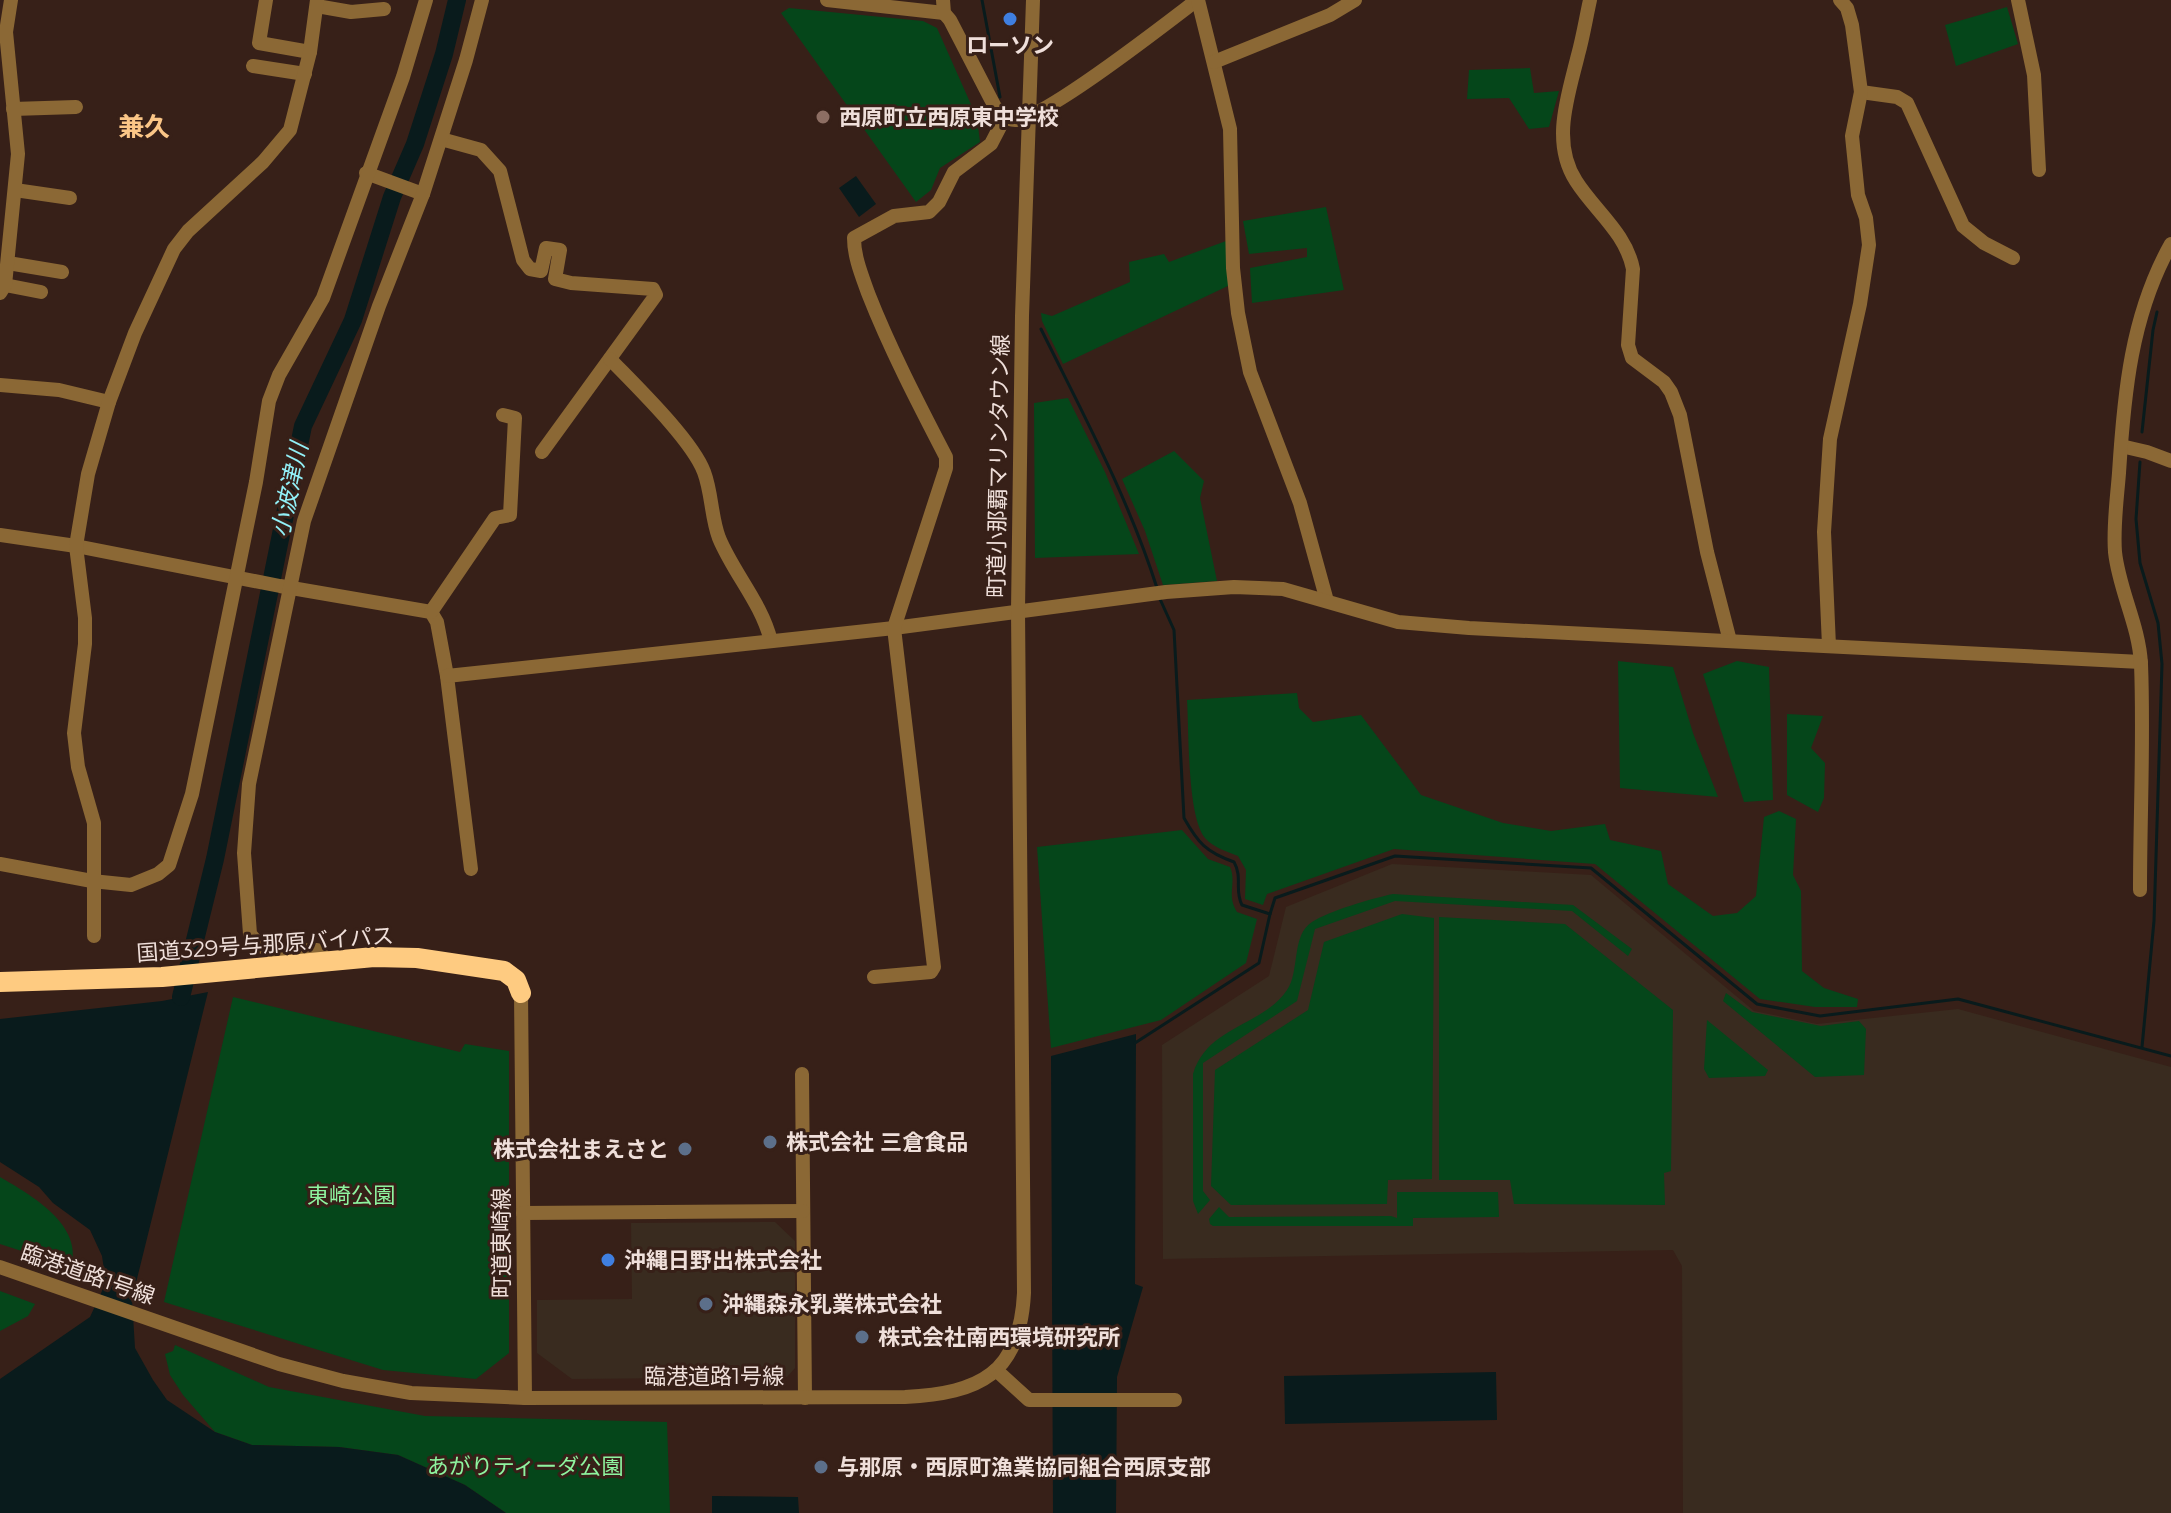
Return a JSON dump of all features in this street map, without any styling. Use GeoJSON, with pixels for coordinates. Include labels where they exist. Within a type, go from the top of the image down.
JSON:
{"type":"FeatureCollection","features":[{"type":"Feature","properties":{"kind":"highway","name":"国道329号与那原バイパス"},"geometry":{"type":"LineString","coordinates":[[0,982],[162,977],[396,957],[462,964],[510,974],[521,993]]}},
{"type":"Feature","properties":{"kind":"street"},"geometry":{"type":"LineString","coordinates":[[11,0],[6,32],[18,154],[3,289],[41,292]]}},
{"type":"Feature","properties":{"kind":"street"},"geometry":{"type":"LineString","coordinates":[[266,0],[259,43],[310,52]]}},
{"type":"Feature","properties":{"kind":"street"},"geometry":{"type":"LineString","coordinates":[[0,864],[131,885],[146,881],[169,865],[192,794],[240,579],[269,401],[283,367],[323,298],[403,77],[426,0]]}},
{"type":"Feature","properties":{"kind":"street"},"geometry":{"type":"LineString","coordinates":[[328,961],[317,950],[273,951],[260,946],[250,934],[244,882],[245,806],[284,587],[309,502],[419,192],[441,139],[482,0]]}},
{"type":"Feature","properties":{"kind":"street"},"geometry":{"type":"LineString","coordinates":[[827,0],[944,6],[995,107],[1005,117],[1014,120],[1067,94],[1198,0],[1230,129],[1233,268],[1250,372],[1300,503],[1327,601]]}},
{"type":"Feature","properties":{"kind":"street","name":"町道小那覇マリンタウン線"},"geometry":{"type":"LineString","coordinates":[[996,1370],[1011,1351],[1024,1309],[1018,611],[1022,316],[1033,0]]}},
{"type":"Feature","properties":{"kind":"street"},"geometry":{"type":"LineString","coordinates":[[1214,62],[1330,15],[1355,0]]}},
{"type":"Feature","properties":{"kind":"street"},"geometry":{"type":"LineString","coordinates":[[1590,0],[1564,110],[1563,147],[1574,179],[1622,239],[1631,257],[1633,269],[1628,345],[1632,358],[1664,382],[1680,415],[1707,552],[1730,641]]}},
{"type":"Feature","properties":{"kind":"street"},"geometry":{"type":"LineString","coordinates":[[1829,646],[1824,532],[1827,466],[1869,245],[1866,218],[1858,195],[1852,136],[1861,92],[1852,25],[1847,8],[1840,0]]}},
{"type":"Feature","properties":{"kind":"street"},"geometry":{"type":"LineString","coordinates":[[2018,0],[2034,75],[2039,170]]}},
{"type":"Feature","properties":{"kind":"street"},"geometry":{"type":"LineString","coordinates":[[94,936],[94,823],[78,767],[74,733],[85,644],[76,546],[88,474],[109,402],[135,333],[174,249],[188,231],[263,162],[290,130],[310,52],[317,3],[351,12],[384,9]]}},
{"type":"Feature","properties":{"kind":"street"},"geometry":{"type":"LineString","coordinates":[[253,66],[305,74]]}},
{"type":"Feature","properties":{"kind":"street"},"geometry":{"type":"LineString","coordinates":[[1861,92],[1897,97],[1907,103],[1963,226],[1984,243],[2013,258]]}},
{"type":"Feature","properties":{"kind":"street"},"geometry":{"type":"LineString","coordinates":[[13,109],[76,107]]}},
{"type":"Feature","properties":{"kind":"street"},"geometry":{"type":"LineString","coordinates":[[874,977],[931,972],[934,967],[894,628],[946,468],[946,457],[881,326],[864,282],[854,238],[894,216],[929,212],[939,202],[954,172],[991,144],[1005,117]]}},
{"type":"Feature","properties":{"kind":"street"},"geometry":{"type":"LineString","coordinates":[[441,139],[481,150],[500,171],[523,260],[530,269],[541,271],[546,248],[560,250],[555,279],[653,289],[656,295],[542,452]]}},
{"type":"Feature","properties":{"kind":"street"},"geometry":{"type":"LineString","coordinates":[[369,174],[419,192]]}},
{"type":"Feature","properties":{"kind":"street"},"geometry":{"type":"LineString","coordinates":[[15,190],[70,198]]}},
{"type":"Feature","properties":{"kind":"street"},"geometry":{"type":"LineString","coordinates":[[2140,890],[2141,662],[2132,612],[2115,554],[2121,446],[2135,336],[2147,290],[2171,244]]}},
{"type":"Feature","properties":{"kind":"street"},"geometry":{"type":"LineString","coordinates":[[8,263],[62,272]]}},
{"type":"Feature","properties":{"kind":"street"},"geometry":{"type":"LineString","coordinates":[[610,359],[692,451],[704,470],[718,536],[765,618],[771,641]]}},
{"type":"Feature","properties":{"kind":"street"},"geometry":{"type":"LineString","coordinates":[[0,385],[59,390],[109,402]]}},
{"type":"Feature","properties":{"kind":"street"},"geometry":{"type":"LineString","coordinates":[[431,612],[495,518],[510,515],[515,418],[503,415]]}},
{"type":"Feature","properties":{"kind":"street"},"geometry":{"type":"LineString","coordinates":[[2121,446],[2171,461]]}},
{"type":"Feature","properties":{"kind":"street"},"geometry":{"type":"LineString","coordinates":[[0,535],[76,546],[240,579],[431,612],[437,622],[447,676],[471,869]]}},
{"type":"Feature","properties":{"kind":"street"},"geometry":{"type":"LineString","coordinates":[[447,676],[551,667],[894,628],[1160,593],[1234,587],[1283,589],[1398,622],[1558,634],[2141,662]]}},
{"type":"Feature","properties":{"kind":"street","name":"町道東崎線"},"geometry":{"type":"LineString","coordinates":[[521,993],[525,1398]]}},
{"type":"Feature","properties":{"kind":"street"},"geometry":{"type":"LineString","coordinates":[[802,1074],[805,1398]]}},
{"type":"Feature","properties":{"kind":"street"},"geometry":{"type":"LineString","coordinates":[[523,1213],[803,1211]]}},
{"type":"Feature","properties":{"kind":"street","name":"臨港道路1号線"},"geometry":{"type":"LineString","coordinates":[[0,1267],[279,1364],[343,1381],[444,1396],[905,1397],[948,1394],[978,1383],[996,1370]]}},
{"type":"Feature","properties":{"kind":"street"},"geometry":{"type":"LineString","coordinates":[[996,1370],[1029,1400],[1175,1400]]}},
{"type":"Feature","properties":{"kind":"shaded area"},"geometry":{"type":"Polygon","coordinates":[[[856,176],[876,204],[859,217],[839,188],[856,176]]]}},
{"type":"Feature","properties":{"kind":"shaded area"},"geometry":{"type":"Polygon","coordinates":[[[1392,864],[1591,875],[1754,1011],[1817,1024],[1958,1009],[2171,1067],[2171,1513],[1683,1513],[1682,1266],[1673,1250],[1163,1259],[1162,1045],[1269,976],[1286,907],[1392,864]]]}},
{"type":"Feature","properties":{"kind":"shaded area"},"geometry":{"type":"Polygon","coordinates":[[[208,992],[132,1299],[135,1348],[153,1380],[167,1400],[215,1432],[252,1445],[339,1447],[398,1455],[465,1485],[506,1513],[0,1513],[0,1379],[90,1317],[105,1276],[102,1256],[90,1230],[53,1203],[39,1187],[0,1162],[0,1019],[162,1001],[208,992]]]}},
{"type":"Feature","properties":{"kind":"shaded area"},"geometry":{"type":"Polygon","coordinates":[[[1136,1034],[1135,1284],[1143,1287],[1117,1377],[1116,1513],[1053,1513],[1051,1056],[1136,1034]]]}},
{"type":"Feature","properties":{"kind":"shaded area"},"geometry":{"type":"Polygon","coordinates":[[[775,1222],[795,1241],[795,1368],[787,1377],[572,1379],[537,1353],[537,1300],[632,1299],[631,1223],[775,1222]]]}},
{"type":"Feature","properties":{"kind":"shaded area"},"geometry":{"type":"Polygon","coordinates":[[[1496,1372],[1497,1420],[1285,1424],[1284,1376],[1496,1372]]]}},
{"type":"Feature","properties":{"kind":"shaded area"},"geometry":{"type":"Polygon","coordinates":[[[712,1496],[798,1497],[799,1513],[712,1513],[712,1496]]]}},
{"type":"Feature","properties":{"kind":"green space"},"geometry":{"type":"Polygon","coordinates":[[[2007,7],[2018,44],[1956,66],[1945,25],[2007,7]]]}},
{"type":"Feature","properties":{"kind":"green space"},"geometry":{"type":"Polygon","coordinates":[[[789,8],[923,21],[937,28],[977,118],[980,142],[940,168],[931,190],[916,202],[781,13],[789,8]]]}},
{"type":"Feature","properties":{"kind":"green space"},"geometry":{"type":"Polygon","coordinates":[[[1530,68],[1534,93],[1559,91],[1549,127],[1529,129],[1509,98],[1467,99],[1469,70],[1530,68]]]}},
{"type":"Feature","properties":{"kind":"green space"},"geometry":{"type":"Polygon","coordinates":[[[1326,207],[1344,290],[1252,303],[1250,268],[1307,257],[1307,248],[1249,254],[1243,221],[1326,207]]]}},
{"type":"Feature","properties":{"kind":"green space"},"geometry":{"type":"Polygon","coordinates":[[[1226,241],[1230,285],[1063,364],[1041,313],[1052,316],[1130,282],[1129,262],[1164,254],[1169,262],[1226,241]]]}},
{"type":"Feature","properties":{"kind":"green space"},"geometry":{"type":"Polygon","coordinates":[[[1068,398],[1105,472],[1139,554],[1035,558],[1034,403],[1068,398]]]}},
{"type":"Feature","properties":{"kind":"green space"},"geometry":{"type":"Polygon","coordinates":[[[1174,451],[1204,481],[1200,498],[1217,581],[1163,585],[1145,531],[1122,479],[1174,451]]]}},
{"type":"Feature","properties":{"kind":"green space"},"geometry":{"type":"Polygon","coordinates":[[[1618,661],[1673,667],[1693,733],[1718,797],[1620,788],[1618,661]]]}},
{"type":"Feature","properties":{"kind":"green space"},"geometry":{"type":"Polygon","coordinates":[[[1737,661],[1769,667],[1773,800],[1744,802],[1703,674],[1737,661]]]}},
{"type":"Feature","properties":{"kind":"green space"},"geometry":{"type":"Polygon","coordinates":[[[1297,693],[1299,708],[1313,722],[1361,715],[1421,795],[1503,823],[1551,831],[1605,824],[1610,840],[1661,851],[1668,884],[1713,916],[1737,913],[1756,896],[1764,817],[1779,811],[1796,819],[1793,875],[1801,891],[1802,971],[1824,988],[1858,999],[1857,1007],[1815,1007],[1760,999],[1595,864],[1394,849],[1267,894],[1263,905],[1245,899],[1246,870],[1238,856],[1212,844],[1199,827],[1192,793],[1187,700],[1297,693]]]}},
{"type":"Feature","properties":{"kind":"green space"},"geometry":{"type":"Polygon","coordinates":[[[1787,714],[1823,716],[1811,748],[1825,763],[1824,798],[1818,812],[1787,795],[1787,714]]]}},
{"type":"Feature","properties":{"kind":"green space"},"geometry":{"type":"Polygon","coordinates":[[[1182,830],[1208,859],[1230,867],[1232,900],[1237,912],[1257,919],[1246,963],[1161,1020],[1051,1048],[1037,847],[1182,830]]]}},
{"type":"Feature","properties":{"kind":"green space"},"geometry":{"type":"Polygon","coordinates":[[[1393,894],[1573,905],[1632,949],[1628,956],[1572,911],[1395,901],[1315,929],[1297,1001],[1203,1063],[1203,1191],[1210,1200],[1198,1214],[1193,1201],[1193,1074],[1200,1058],[1223,1036],[1277,1002],[1287,990],[1298,944],[1305,928],[1312,922],[1340,909],[1393,894]]]}},
{"type":"Feature","properties":{"kind":"green space"},"geometry":{"type":"Polygon","coordinates":[[[1402,914],[1434,918],[1432,1179],[1388,1180],[1387,1204],[1231,1205],[1211,1186],[1215,1070],[1308,1010],[1324,942],[1402,914]]]}},
{"type":"Feature","properties":{"kind":"green space"},"geometry":{"type":"Polygon","coordinates":[[[1439,917],[1565,924],[1673,1010],[1671,1171],[1664,1173],[1665,1205],[1514,1204],[1510,1180],[1439,1180],[1439,917]]]}},
{"type":"Feature","properties":{"kind":"green space"},"geometry":{"type":"Polygon","coordinates":[[[1726,993],[1752,1012],[1821,1026],[1859,1021],[1866,1029],[1864,1075],[1815,1077],[1723,1001],[1726,993]]]}},
{"type":"Feature","properties":{"kind":"green space","name":"東崎公園"},"geometry":{"type":"Polygon","coordinates":[[[233,997],[460,1052],[465,1044],[509,1051],[509,1353],[476,1379],[383,1370],[164,1302],[233,997]]]}},
{"type":"Feature","properties":{"kind":"green space"},"geometry":{"type":"Polygon","coordinates":[[[1707,1020],[1768,1070],[1765,1076],[1709,1078],[1704,1069],[1707,1020]]]}},
{"type":"Feature","properties":{"kind":"green space"},"geometry":{"type":"Polygon","coordinates":[[[0,1177],[40,1202],[62,1225],[70,1238],[73,1252],[71,1267],[0,1244],[0,1177]]]}},
{"type":"Feature","properties":{"kind":"green space"},"geometry":{"type":"Polygon","coordinates":[[[1397,1192],[1498,1192],[1499,1217],[1413,1218],[1413,1226],[1213,1226],[1209,1219],[1219,1207],[1229,1217],[1397,1218],[1397,1192]]]}},
{"type":"Feature","properties":{"kind":"green space"},"geometry":{"type":"Polygon","coordinates":[[[0,1291],[35,1304],[28,1316],[0,1331],[0,1291]]]}},
{"type":"Feature","properties":{"kind":"green space","name":"あがりティーダ公園"},"geometry":{"type":"Polygon","coordinates":[[[175,1345],[269,1387],[425,1416],[667,1422],[670,1513],[506,1513],[465,1485],[398,1455],[339,1447],[252,1445],[215,1432],[183,1395],[170,1375],[165,1354],[173,1351],[175,1345]]]}},
{"type":"Feature","properties":{"kind":"waterway","name":"小波津川"},"geometry":{"type":"LineString","coordinates":[[181,997],[215,859],[303,426],[353,320],[392,197],[415,144],[444,54],[457,0]]}},
{"type":"Feature","properties":{"kind":"waterway"},"geometry":{"type":"LineString","coordinates":[[982,0],[1000,97]]}},
{"type":"Feature","properties":{"kind":"waterway"},"geometry":{"type":"LineString","coordinates":[[2142,432],[2157,312]]}},
{"type":"Feature","properties":{"kind":"waterway"},"geometry":{"type":"LineString","coordinates":[[1041,329],[1119,488],[1157,588]]}},
{"type":"Feature","properties":{"kind":"waterway"},"geometry":{"type":"LineString","coordinates":[[2140,462],[2136,519],[2140,563],[2158,623],[2162,664],[2154,921],[2142,1047]]}},
{"type":"Feature","properties":{"kind":"waterway"},"geometry":{"type":"LineString","coordinates":[[1135,1043],[1259,963],[1270,914],[1242,905],[1234,862],[1204,846],[1184,818],[1174,630],[1160,599]]}},
{"type":"Feature","properties":{"kind":"waterway"},"geometry":{"type":"LineString","coordinates":[[1270,914],[1275,898],[1395,856],[1591,868],[1757,1004],[1820,1016],[1958,999],[2171,1056]]}},
{"type":"Feature","properties":{"kind":"place","name":"ローソン"},"geometry":{"type":"Point","coordinates":[1010,19]}},
{"type":"Feature","properties":{"kind":"place","name":"西原町立西原東中学校"},"geometry":{"type":"Point","coordinates":[823,117]}},
{"type":"Feature","properties":{"kind":"place","name":"株式会社 三倉食品"},"geometry":{"type":"Point","coordinates":[770,1142]}},
{"type":"Feature","properties":{"kind":"place","name":"株式会社まえさと"},"geometry":{"type":"Point","coordinates":[685,1149]}},
{"type":"Feature","properties":{"kind":"place","name":"沖縄日野出株式会社"},"geometry":{"type":"Point","coordinates":[608,1260]}},
{"type":"Feature","properties":{"kind":"place","name":"沖縄森永乳業株式会社"},"geometry":{"type":"Point","coordinates":[706,1304]}},
{"type":"Feature","properties":{"kind":"place","name":"株式会社南西環境研究所"},"geometry":{"type":"Point","coordinates":[862,1337]}},
{"type":"Feature","properties":{"kind":"place","name":"与那原・西原町漁業協同組合西原支部"},"geometry":{"type":"Point","coordinates":[821,1467]}},
{"type":"Feature","properties":{"kind":"district","name":"兼久"},"geometry":{"type":"Point","coordinates":[144,127]}}]}
